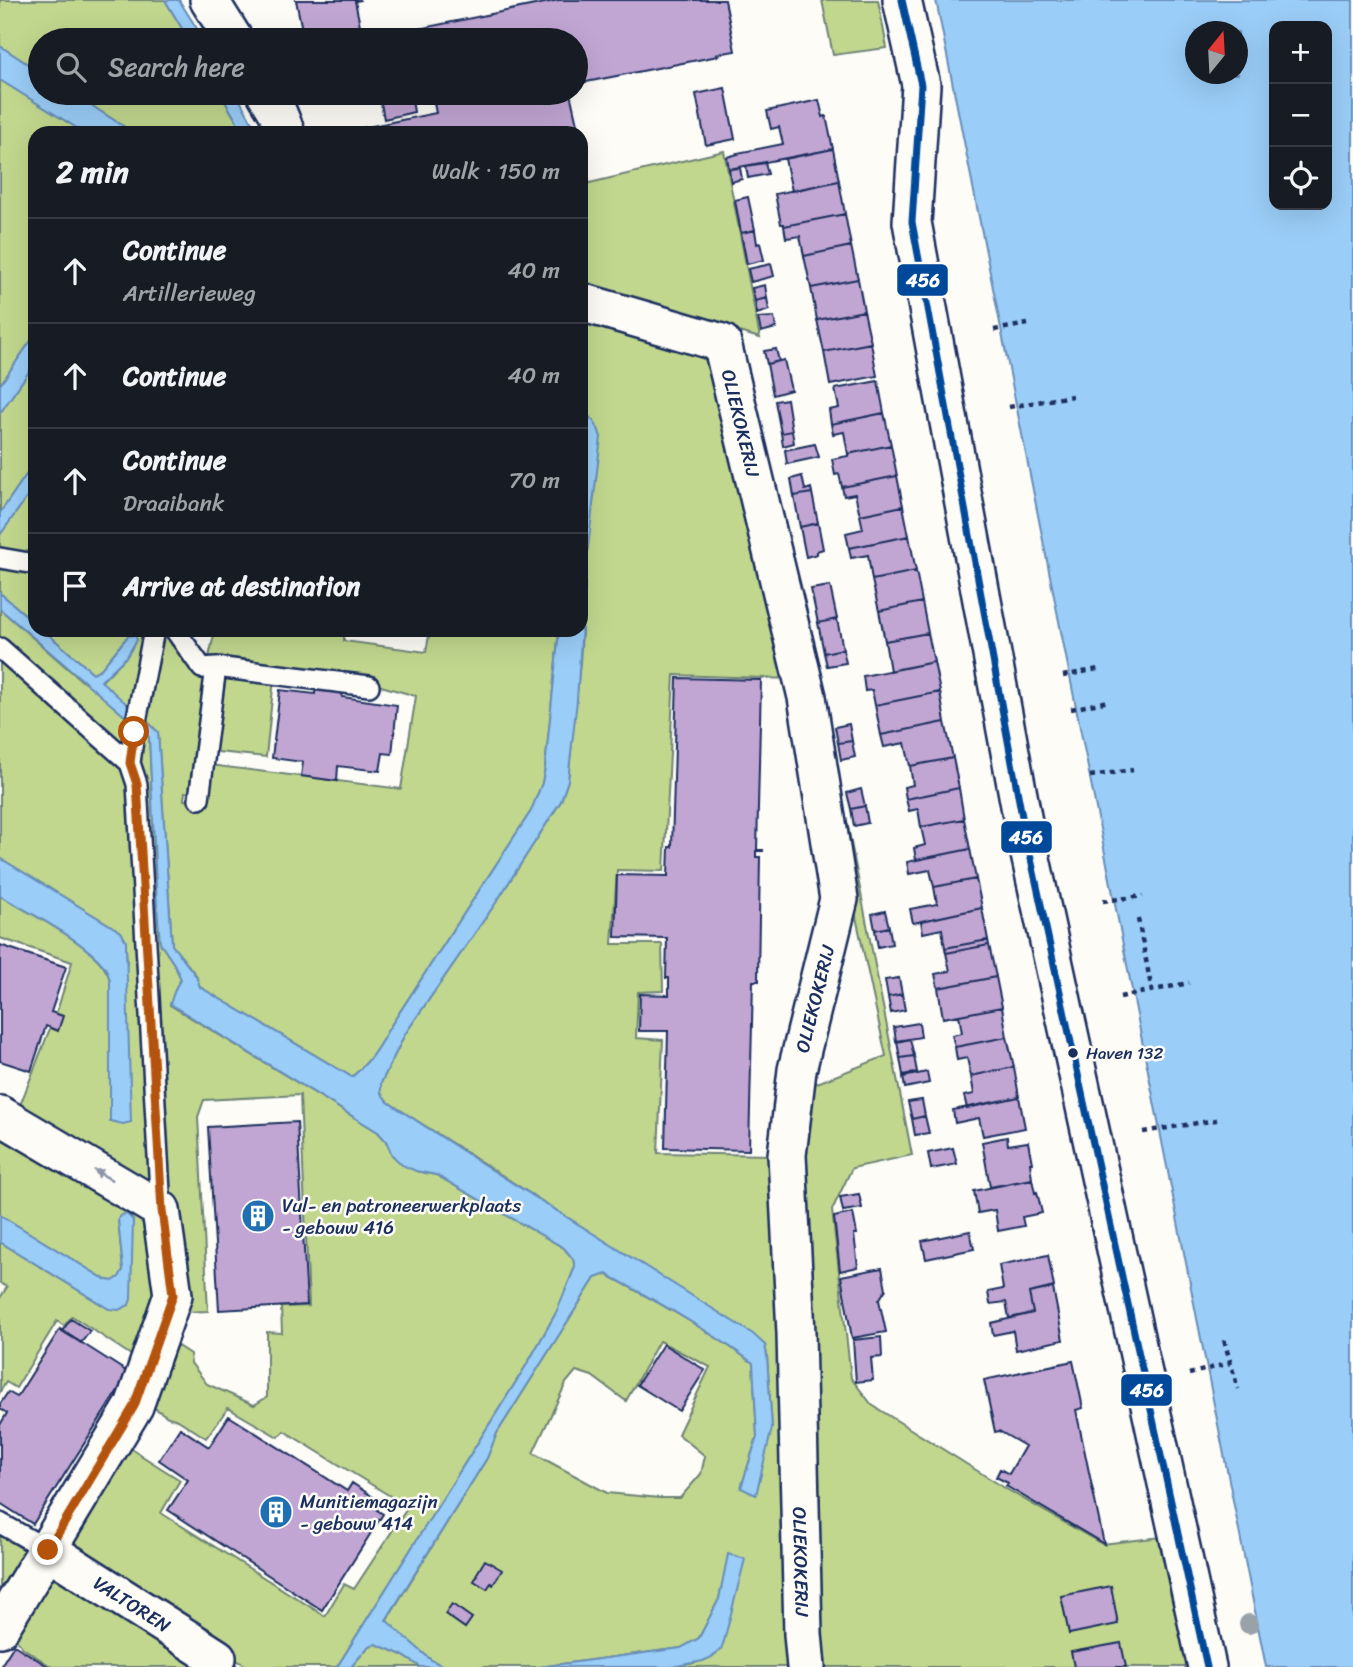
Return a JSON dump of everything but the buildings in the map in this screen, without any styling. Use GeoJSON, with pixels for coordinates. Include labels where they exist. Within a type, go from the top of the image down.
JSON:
{"type":"FeatureCollection","features":[{"type":"Feature","properties":{"kind":"street"},"geometry":{"type":"LineString","coordinates":[[209,0],[226,28]]}},
{"type":"Feature","properties":{"kind":"street"},"geometry":{"type":"LineString","coordinates":[[902,0],[921,85],[912,222],[1023,822],[1207,1667]]}},
{"type":"Feature","properties":{"kind":"street"},"geometry":{"type":"LineString","coordinates":[[273,105],[283,126]]}},
{"type":"Feature","properties":{"kind":"street","name":"OLIEKOKERIJ"},"geometry":{"type":"LineString","coordinates":[[588,304],[722,343],[807,697],[839,899],[797,1070],[788,1155],[806,1667]]}},
{"type":"Feature","properties":{"kind":"street"},"geometry":{"type":"LineString","coordinates":[[0,1115],[162,1210],[173,1295],[134,1406],[0,1628]]}},
{"type":"Feature","properties":{"kind":"street","name":"VALTOREN"},"geometry":{"type":"LineString","coordinates":[[48,1550],[217,1658]]}},
{"type":"Feature","properties":{"kind":"lane"},"geometry":{"type":"LineString","coordinates":[[0,558],[28,563]]}},
{"type":"Feature","properties":{"kind":"lane"},"geometry":{"type":"LineString","coordinates":[[153,637],[130,763],[137,784],[162,1210]]}},
{"type":"Feature","properties":{"kind":"lane"},"geometry":{"type":"LineString","coordinates":[[180,637],[201,668],[216,667],[369,686]]}},
{"type":"Feature","properties":{"kind":"lane"},"geometry":{"type":"LineString","coordinates":[[0,648],[130,763]]}},
{"type":"Feature","properties":{"kind":"lane"},"geometry":{"type":"LineString","coordinates":[[199,799],[216,667]]}},
{"type":"Feature","properties":{"kind":"lane"},"geometry":{"type":"LineString","coordinates":[[0,1522],[48,1550]]}},
{"type":"Feature","properties":{"kind":"path"},"geometry":{"type":"LineString","coordinates":[[993,330],[1028,324]]}},
{"type":"Feature","properties":{"kind":"path"},"geometry":{"type":"LineString","coordinates":[[1009,407],[1072,396]]}},
{"type":"Feature","properties":{"kind":"path"},"geometry":{"type":"LineString","coordinates":[[1063,676],[1098,669]]}},
{"type":"Feature","properties":{"kind":"path"},"geometry":{"type":"LineString","coordinates":[[1071,709],[1110,701]]}},
{"type":"Feature","properties":{"kind":"path"},"geometry":{"type":"LineString","coordinates":[[1090,776],[1133,770]]}},
{"type":"Feature","properties":{"kind":"path"},"geometry":{"type":"LineString","coordinates":[[1103,901],[1143,896]]}},
{"type":"Feature","properties":{"kind":"path"},"geometry":{"type":"LineString","coordinates":[[1138,919],[1152,990]]}},
{"type":"Feature","properties":{"kind":"path"},"geometry":{"type":"LineString","coordinates":[[1120,996],[1189,984]]}},
{"type":"Feature","properties":{"kind":"path"},"geometry":{"type":"LineString","coordinates":[[1143,1132],[1222,1119]]}},
{"type":"Feature","properties":{"kind":"path"},"geometry":{"type":"LineString","coordinates":[[1224,1340],[1238,1389]]}},
{"type":"Feature","properties":{"kind":"path"},"geometry":{"type":"LineString","coordinates":[[1189,1374],[1230,1363]]}},
{"type":"Feature","properties":{"kind":"green space"},"geometry":{"type":"Polygon","coordinates":[[[0,0],[165,0],[182,28],[28,28],[28,64],[0,46],[0,0]]]}},
{"type":"Feature","properties":{"kind":"green space"},"geometry":{"type":"Polygon","coordinates":[[[822,0],[878,0],[887,48],[833,55],[822,0]]]}},
{"type":"Feature","properties":{"kind":"green space"},"geometry":{"type":"Polygon","coordinates":[[[0,80],[28,97],[28,105],[40,105],[74,126],[28,126],[28,345],[0,385],[0,80]]]}},
{"type":"Feature","properties":{"kind":"green space"},"geometry":{"type":"Polygon","coordinates":[[[91,105],[227,105],[239,126],[123,126],[91,105]]]}},
{"type":"Feature","properties":{"kind":"green space"},"geometry":{"type":"Polygon","coordinates":[[[724,151],[760,338],[588,289],[588,183],[724,151]]]}},
{"type":"Feature","properties":{"kind":"green space"},"geometry":{"type":"Polygon","coordinates":[[[588,312],[728,359],[791,679],[674,675],[664,871],[617,870],[612,944],[662,944],[663,991],[638,992],[636,1038],[663,1040],[658,1153],[773,1155],[797,1667],[671,1667],[709,1658],[724,1641],[729,1555],[719,1599],[699,1638],[681,1648],[539,1667],[445,1667],[431,1660],[386,1621],[487,1458],[497,1433],[595,1278],[606,1274],[699,1327],[753,1363],[757,1437],[741,1488],[772,1428],[765,1345],[388,1102],[381,1093],[381,1083],[405,1034],[495,904],[561,801],[568,780],[582,637],[588,637],[588,312]],[[659,1341],[626,1401],[592,1376],[576,1371],[566,1383],[533,1453],[607,1493],[680,1498],[701,1474],[705,1456],[678,1434],[710,1367],[659,1341]]]}},
{"type":"Feature","properties":{"kind":"green space"},"geometry":{"type":"Polygon","coordinates":[[[28,373],[28,472],[0,513],[0,413],[28,373]]]}},
{"type":"Feature","properties":{"kind":"green space"},"geometry":{"type":"Polygon","coordinates":[[[28,496],[28,617],[0,593],[0,535],[28,496]]]}},
{"type":"Feature","properties":{"kind":"green space"},"geometry":{"type":"Polygon","coordinates":[[[0,609],[28,634],[28,637],[32,637],[91,686],[98,685],[127,656],[128,637],[149,637],[131,722],[149,737],[160,943],[181,979],[170,1005],[378,1132],[386,1141],[392,1155],[416,1171],[436,1175],[564,1248],[573,1259],[575,1267],[557,1311],[529,1361],[337,1667],[248,1667],[61,1552],[127,1445],[180,1480],[161,1513],[325,1616],[344,1584],[354,1589],[408,1507],[284,1431],[278,1437],[228,1408],[206,1438],[150,1405],[171,1349],[176,1345],[190,1354],[191,1363],[207,1384],[254,1405],[267,1397],[267,1332],[282,1333],[281,1307],[309,1306],[300,1095],[204,1100],[198,1117],[208,1311],[185,1312],[166,1196],[125,749],[0,641],[0,609]]]}},
{"type":"Feature","properties":{"kind":"green space"},"geometry":{"type":"Polygon","coordinates":[[[51,637],[127,637],[101,669],[93,673],[51,637]]]}},
{"type":"Feature","properties":{"kind":"green space"},"geometry":{"type":"Polygon","coordinates":[[[157,637],[176,637],[205,681],[195,794],[185,792],[184,800],[204,803],[210,765],[401,789],[416,696],[367,682],[209,657],[213,637],[344,637],[344,641],[426,652],[429,637],[558,637],[545,768],[531,811],[376,1050],[352,1077],[200,987],[196,975],[172,945],[158,732],[143,717],[157,637]]]}},
{"type":"Feature","properties":{"kind":"green space"},"geometry":{"type":"Polygon","coordinates":[[[0,655],[129,772],[155,1196],[17,1113],[58,1008],[72,962],[0,938],[0,896],[58,929],[88,950],[99,961],[110,981],[127,964],[121,932],[0,858],[0,655]]]}},
{"type":"Feature","properties":{"kind":"green space"},"geometry":{"type":"Polygon","coordinates":[[[217,672],[274,678],[266,757],[208,751],[217,672]]]}},
{"type":"Feature","properties":{"kind":"green space"},"geometry":{"type":"Polygon","coordinates":[[[823,699],[912,1155],[852,1168],[832,1210],[851,1378],[872,1405],[1008,1490],[1102,1544],[1170,1536],[1195,1667],[815,1667],[799,1125],[812,1085],[886,1056],[811,708],[823,699]]]}},
{"type":"Feature","properties":{"kind":"green space"},"geometry":{"type":"Polygon","coordinates":[[[0,1120],[154,1218],[163,1292],[140,1361],[72,1316],[64,1326],[57,1321],[16,1388],[6,1382],[0,1392],[0,1298],[7,1287],[0,1283],[0,1242],[109,1309],[129,1305],[118,1219],[123,1270],[120,1277],[113,1281],[106,1280],[0,1215],[0,1120]]]}},
{"type":"Feature","properties":{"kind":"green space"},"geometry":{"type":"Polygon","coordinates":[[[0,1534],[33,1556],[0,1609],[0,1534]]]}},
{"type":"Feature","properties":{"kind":"green space"},"geometry":{"type":"Polygon","coordinates":[[[52,1566],[213,1667],[52,1667],[23,1648],[12,1634],[52,1566]]]}},
{"type":"Feature","properties":{"kind":"green space"},"geometry":{"type":"Polygon","coordinates":[[[376,1644],[421,1667],[351,1667],[369,1646],[376,1644]]]}},
{"type":"Feature","properties":{"kind":"water"},"geometry":{"type":"Polygon","coordinates":[[[165,0],[179,0],[196,28],[182,28],[165,0]]]}},
{"type":"Feature","properties":{"kind":"water"},"geometry":{"type":"Polygon","coordinates":[[[936,0],[1353,0],[1353,1667],[1266,1667],[936,0]]]}},
{"type":"Feature","properties":{"kind":"water"},"geometry":{"type":"Polygon","coordinates":[[[0,46],[28,64],[28,97],[0,80],[0,46]]]}},
{"type":"Feature","properties":{"kind":"water"},"geometry":{"type":"Polygon","coordinates":[[[40,105],[91,105],[123,126],[74,126],[40,105]]]}},
{"type":"Feature","properties":{"kind":"water"},"geometry":{"type":"Polygon","coordinates":[[[227,105],[243,105],[253,126],[239,125],[227,105]]]}},
{"type":"Feature","properties":{"kind":"water"},"geometry":{"type":"Polygon","coordinates":[[[28,345],[28,373],[0,413],[0,385],[28,345]]]}},
{"type":"Feature","properties":{"kind":"water"},"geometry":{"type":"Polygon","coordinates":[[[588,415],[601,437],[588,547],[588,415]]]}},
{"type":"Feature","properties":{"kind":"water"},"geometry":{"type":"Polygon","coordinates":[[[28,472],[28,496],[0,535],[0,513],[28,472]]]}},
{"type":"Feature","properties":{"kind":"water"},"geometry":{"type":"Polygon","coordinates":[[[0,593],[28,617],[28,633],[0,609],[0,593]]]}},
{"type":"Feature","properties":{"kind":"water"},"geometry":{"type":"Polygon","coordinates":[[[33,637],[51,637],[93,673],[101,669],[127,637],[136,637],[137,640],[127,656],[101,681],[158,732],[172,945],[196,976],[200,987],[352,1077],[376,1050],[531,811],[545,768],[558,637],[581,637],[568,780],[561,801],[495,904],[405,1034],[381,1083],[381,1093],[388,1102],[492,1170],[753,1334],[765,1345],[772,1428],[756,1495],[741,1488],[757,1437],[753,1363],[699,1327],[606,1274],[595,1278],[497,1433],[487,1458],[386,1620],[431,1660],[445,1667],[421,1667],[376,1644],[369,1646],[351,1667],[337,1667],[529,1361],[557,1311],[575,1267],[573,1259],[564,1248],[436,1175],[402,1165],[392,1155],[386,1141],[378,1132],[170,1004],[181,979],[160,943],[149,737],[33,637]]]}},
{"type":"Feature","properties":{"kind":"water"},"geometry":{"type":"Polygon","coordinates":[[[0,858],[121,932],[126,941],[131,1122],[123,1124],[110,1121],[110,981],[107,971],[88,950],[74,940],[0,896],[0,858]]]}},
{"type":"Feature","properties":{"kind":"water"},"geometry":{"type":"Polygon","coordinates":[[[127,1214],[133,1220],[131,1299],[129,1305],[119,1310],[109,1309],[0,1242],[0,1215],[106,1280],[113,1281],[123,1270],[118,1219],[127,1214]]]}},
{"type":"Feature","properties":{"kind":"water"},"geometry":{"type":"Polygon","coordinates":[[[728,1554],[745,1559],[724,1641],[721,1649],[712,1657],[671,1667],[539,1667],[681,1648],[699,1638],[719,1599],[728,1554]]]}},
{"type":"Feature","properties":{"kind":"transit line","name":"456"},"geometry":{"type":"LineString","coordinates":[[902,0],[921,85],[912,222],[1023,822],[1207,1667]]}},
{"type":"Feature","properties":{"kind":"place","name":"Haven 132"},"geometry":{"type":"Point","coordinates":[1073,1053]}},
{"type":"Feature","properties":{"kind":"place","name":"Vul- en patroneerwerkplaats - gebouw 416"},"geometry":{"type":"Point","coordinates":[258,1216]}},
{"type":"Feature","properties":{"kind":"place","name":"Munitiemagazijn - gebouw 414"},"geometry":{"type":"Point","coordinates":[276,1512]}},
{"type":"Feature","properties":{"kind":"route"},"geometry":{"type":"LineString","coordinates":[[48,1550],[134,1406],[173,1295],[162,1210],[137,784],[130,763],[134,732]]}}]}
